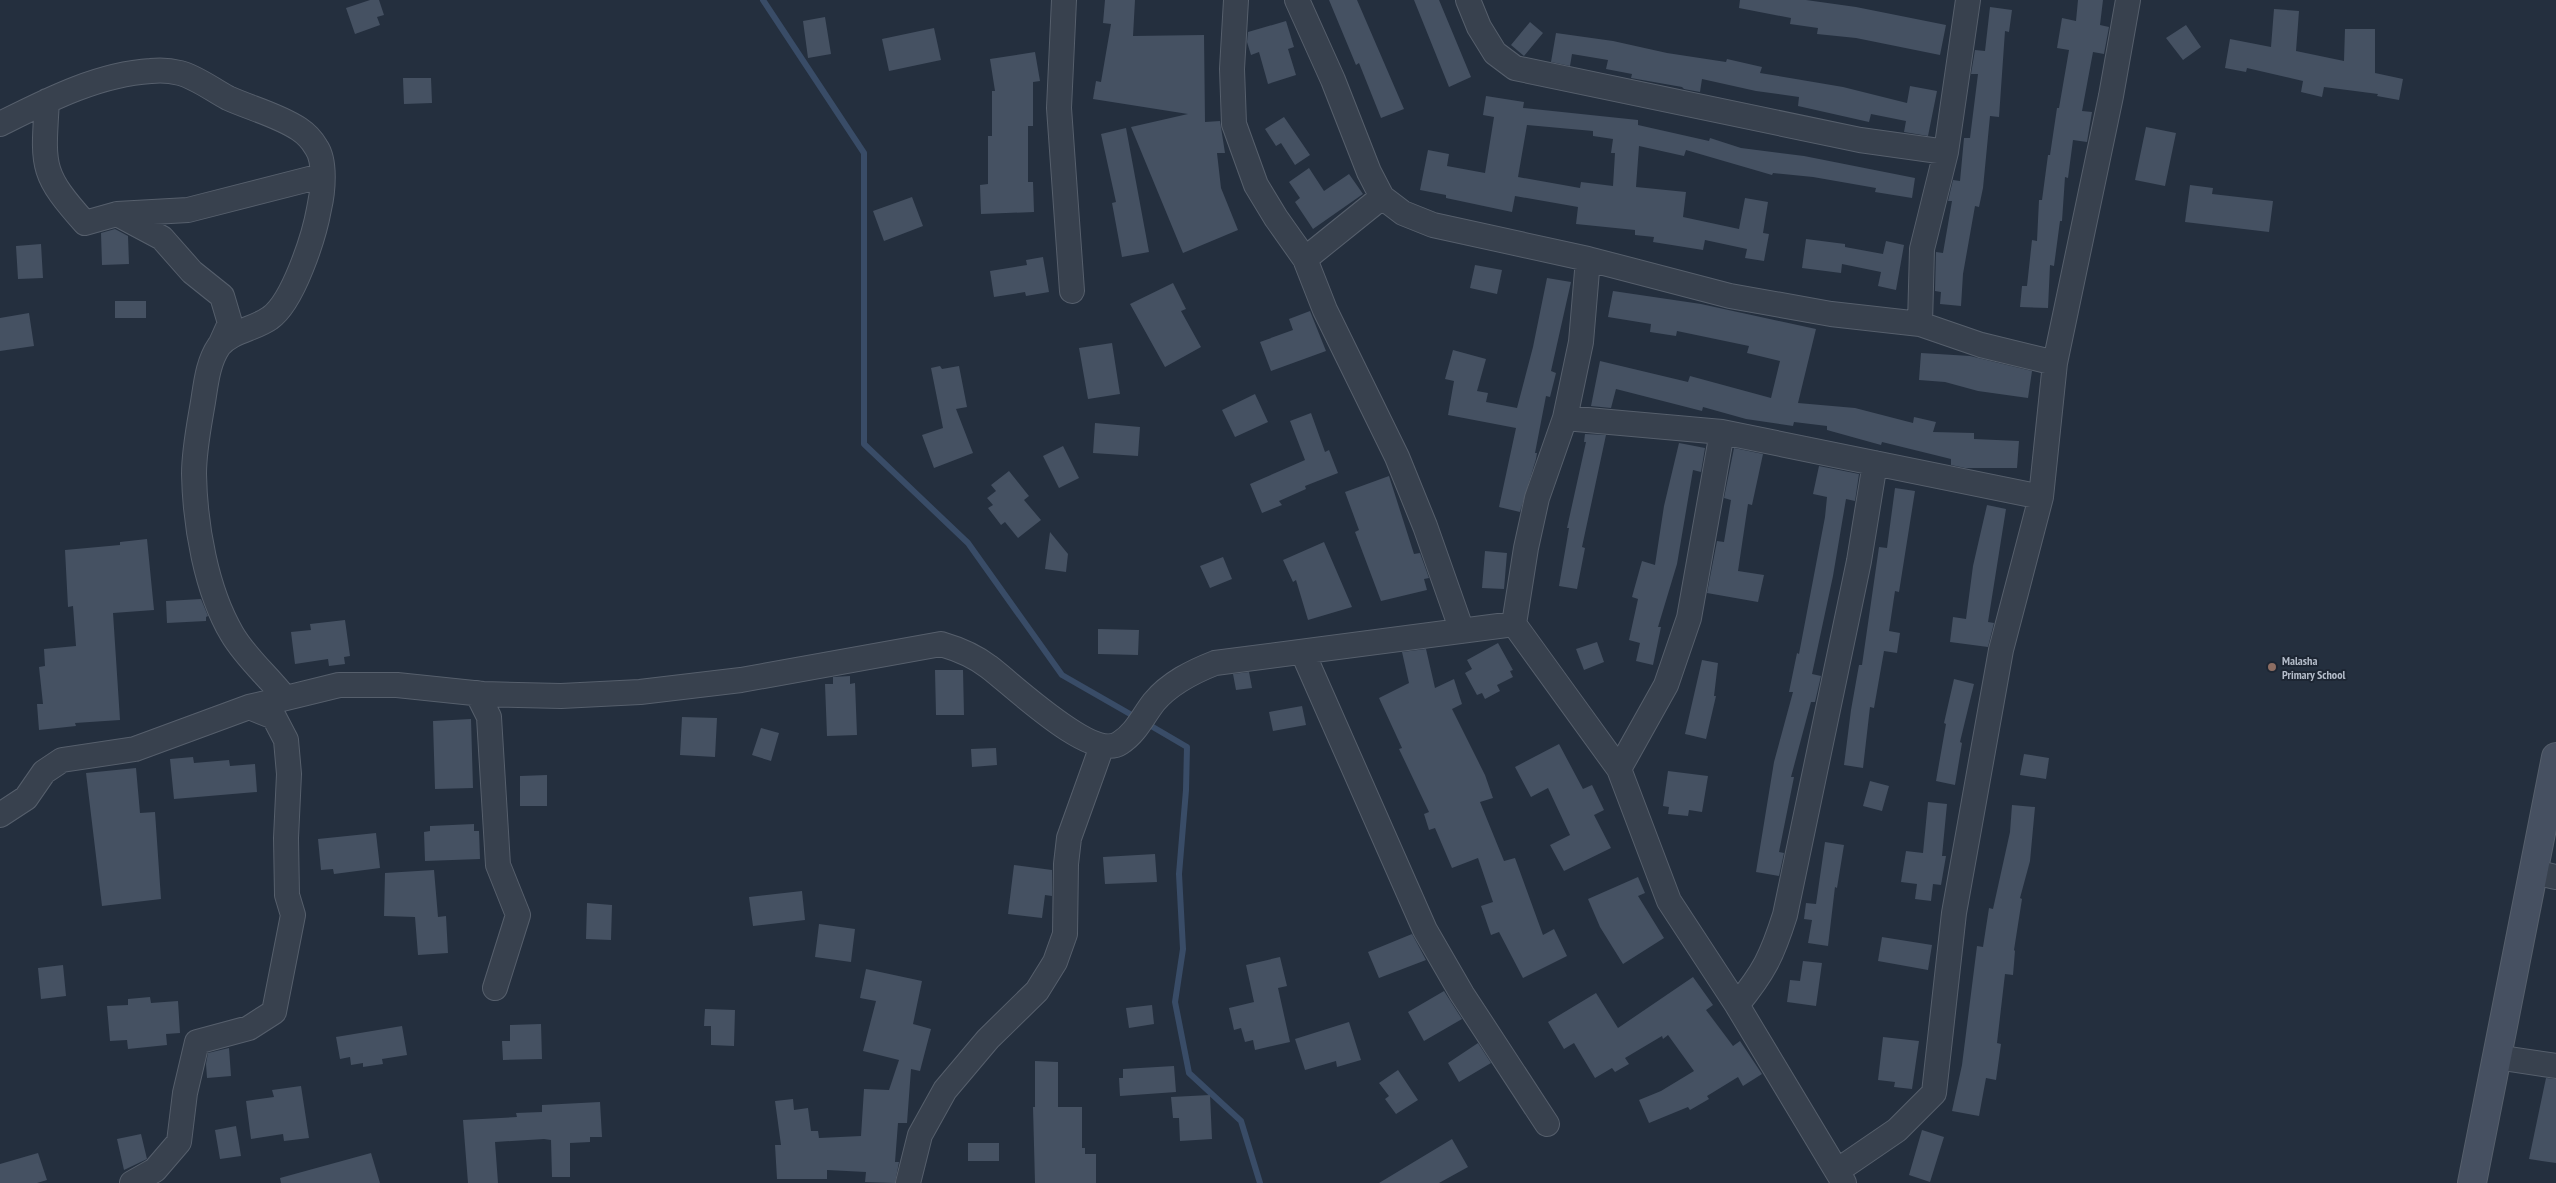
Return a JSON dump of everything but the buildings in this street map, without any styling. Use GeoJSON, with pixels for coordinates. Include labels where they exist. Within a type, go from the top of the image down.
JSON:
{"type":"FeatureCollection","features":[{"type":"Feature","properties":{"kind":"main road"},"geometry":{"type":"LineString","coordinates":[[2472,1183],[2496,1057],[2545,875],[2556,756]]}},
{"type":"Feature","properties":{"kind":"street"},"geometry":{"type":"LineString","coordinates":[[1064,0],[1060,108],[1072,291]]}},
{"type":"Feature","properties":{"kind":"street"},"geometry":{"type":"LineString","coordinates":[[1236,0],[1232,69],[1234,124],[1256,185],[1276,218],[1305,259],[1325,310],[1397,457],[1426,526],[1462,631]]}},
{"type":"Feature","properties":{"kind":"street"},"geometry":{"type":"LineString","coordinates":[[1297,0],[1333,80],[1369,172],[1382,197],[1403,213],[1433,225],[1588,259],[1730,296],[1831,314],[1920,324],[1981,346],[2055,363]]}},
{"type":"Feature","properties":{"kind":"street"},"geometry":{"type":"LineString","coordinates":[[1468,0],[1479,27],[1495,53],[1515,68],[1860,140],[1946,152]]}},
{"type":"Feature","properties":{"kind":"street"},"geometry":{"type":"LineString","coordinates":[[1588,259],[1580,342],[1565,418],[1537,498],[1526,548],[1514,624],[1619,769],[1669,901],[1737,1004],[1797,1108],[1840,1177],[1897,1130],[1934,1093],[1956,903],[2002,650],[2041,497],[2055,363],[2109,106],[2128,0]]}},
{"type":"Feature","properties":{"kind":"street"},"geometry":{"type":"LineString","coordinates":[[1920,324],[1922,249],[1946,152],[1962,1]]}},
{"type":"Feature","properties":{"kind":"street"},"geometry":{"type":"LineString","coordinates":[[0,124],[47,101],[106,80],[151,71],[181,73],[227,97],[298,128],[318,149],[321,176],[320,209],[293,290],[284,306],[269,319],[221,343]]}},
{"type":"Feature","properties":{"kind":"street"},"geometry":{"type":"LineString","coordinates":[[47,101],[44,154],[48,176],[62,198],[85,223],[117,214],[188,210],[321,176]]}},
{"type":"Feature","properties":{"kind":"street"},"geometry":{"type":"LineString","coordinates":[[1305,259],[1382,197]]}},
{"type":"Feature","properties":{"kind":"street"},"geometry":{"type":"LineString","coordinates":[[117,214],[162,238],[192,272],[222,296],[230,323],[209,370],[196,445],[194,474],[200,536],[206,566],[231,632],[245,654],[263,670],[285,698]]}},
{"type":"Feature","properties":{"kind":"street"},"geometry":{"type":"LineString","coordinates":[[1565,418],[1722,432],[2041,497]]}},
{"type":"Feature","properties":{"kind":"street"},"geometry":{"type":"LineString","coordinates":[[1619,769],[1666,685],[1689,618],[1722,432]]}},
{"type":"Feature","properties":{"kind":"street"},"geometry":{"type":"LineString","coordinates":[[1737,1004],[1759,978],[1774,952],[1785,916],[1859,561],[1875,463]]}},
{"type":"Feature","properties":{"kind":"street"},"geometry":{"type":"LineString","coordinates":[[0,815],[26,798],[44,772],[62,760],[135,749],[249,707],[339,685],[369,684],[477,693],[561,696],[640,692],[741,680],[941,644],[959,649],[988,666],[1048,716],[1102,746],[1119,745],[1137,728],[1154,702],[1190,673],[1214,663],[1514,624]]}},
{"type":"Feature","properties":{"kind":"street"},"geometry":{"type":"LineString","coordinates":[[1302,653],[1425,930],[1462,994],[1547,1124]]}},
{"type":"Feature","properties":{"kind":"street"},"geometry":{"type":"LineString","coordinates":[[477,693],[489,716],[498,865],[518,915],[495,988]]}},
{"type":"Feature","properties":{"kind":"street"},"geometry":{"type":"LineString","coordinates":[[132,1183],[155,1170],[179,1142],[185,1093],[197,1042],[249,1028],[274,1012],[293,915],[287,895],[286,838],[289,774],[286,740],[274,717],[249,707]]}},
{"type":"Feature","properties":{"kind":"street"},"geometry":{"type":"LineString","coordinates":[[908,1183],[920,1135],[945,1090],[988,1039],[1037,991],[1055,962],[1065,934],[1066,864],[1069,838],[1102,746]]}},
{"type":"Feature","properties":{"kind":"street"},"geometry":{"type":"LineString","coordinates":[[2496,1057],[2556,1066]]}},
{"type":"Feature","properties":{"kind":"waterway"},"geometry":{"type":"LineString","coordinates":[[763,0],[864,153],[864,444],[968,543],[1062,675],[1137,718]]}},
{"type":"Feature","properties":{"kind":"waterway"},"geometry":{"type":"LineString","coordinates":[[1146,723],[1187,747],[1186,790],[1179,874],[1183,949],[1175,1002],[1189,1073],[1241,1121],[1260,1183]]}},
{"type":"Feature","properties":{"kind":"place","name":"Malasha Primary School"},"geometry":{"type":"Point","coordinates":[2272,667]}}]}
